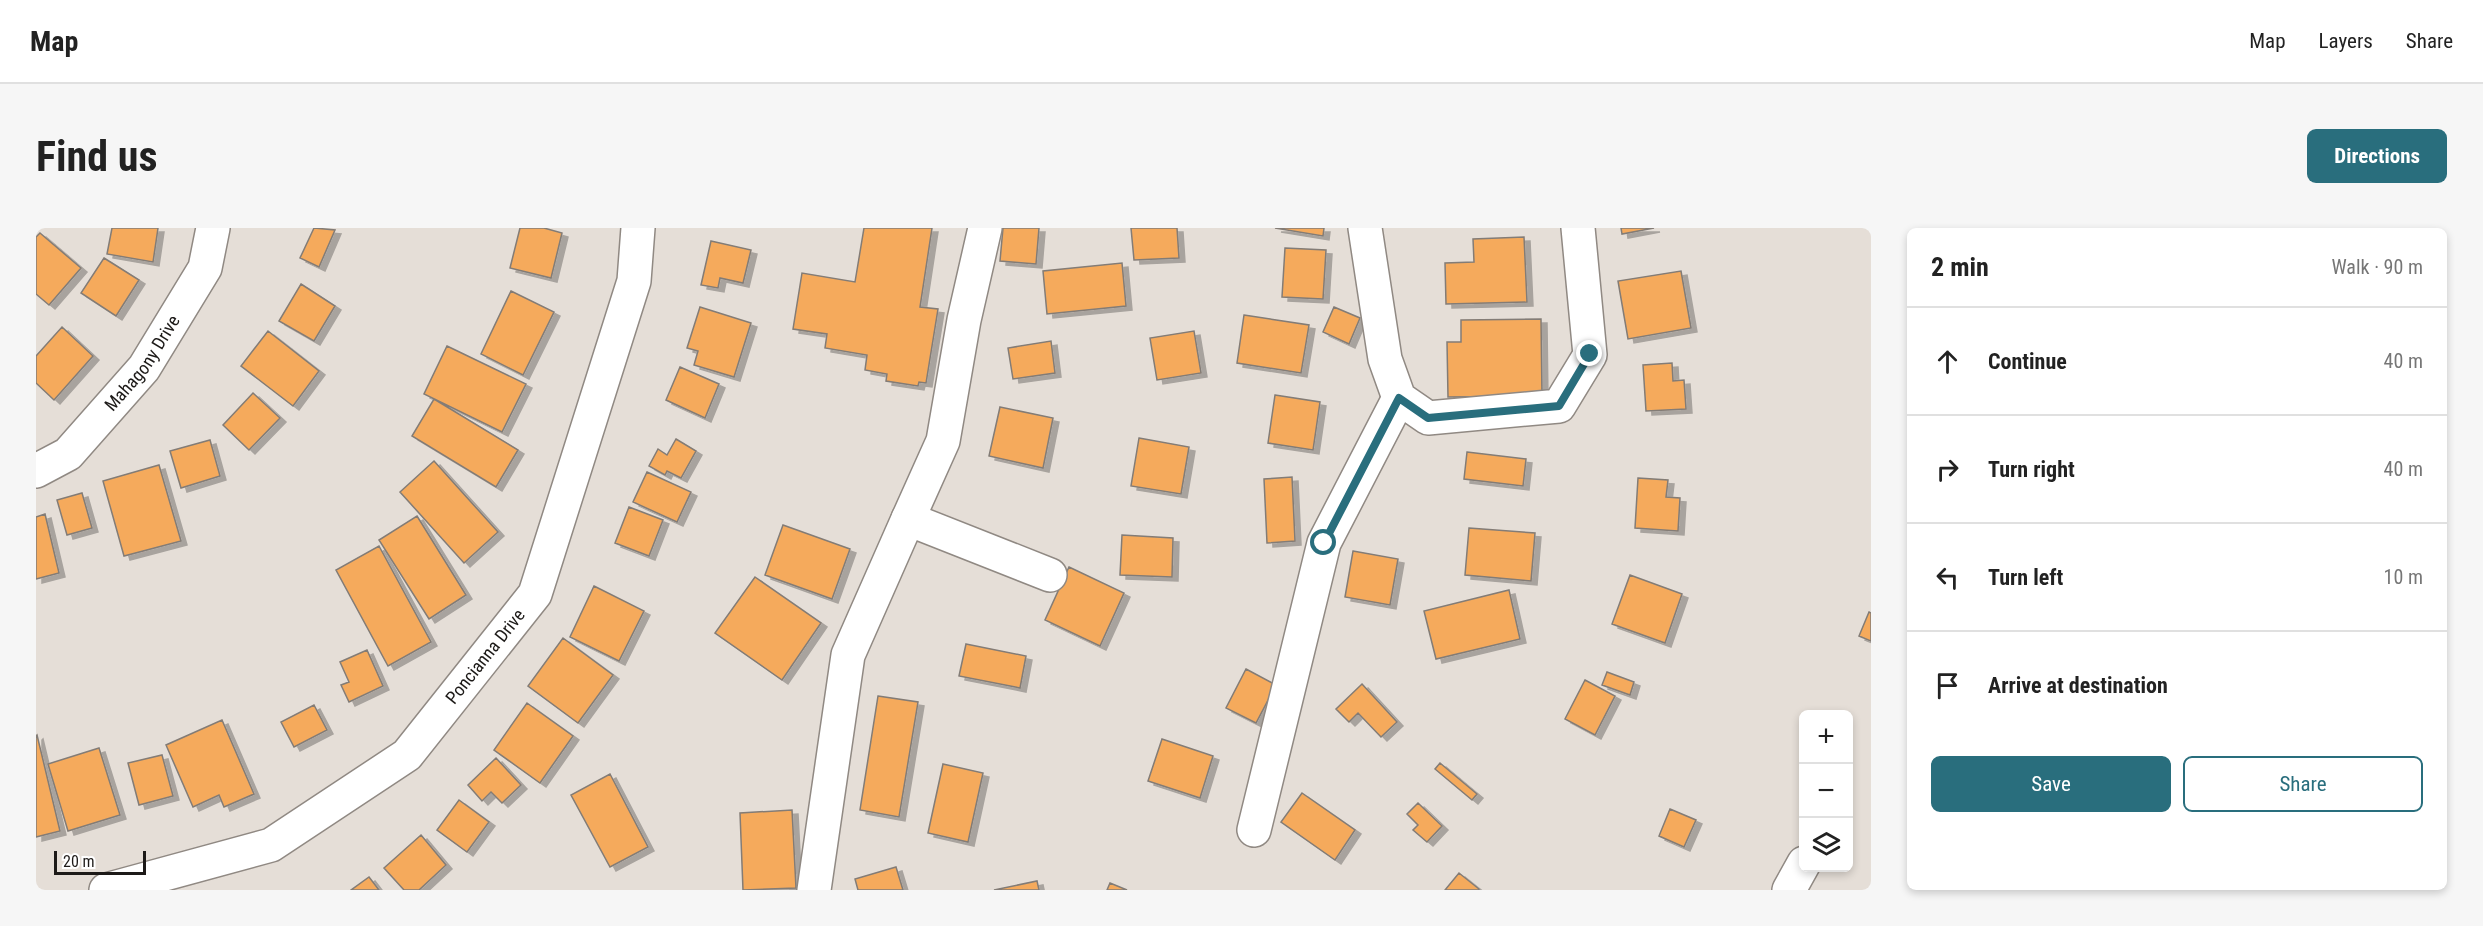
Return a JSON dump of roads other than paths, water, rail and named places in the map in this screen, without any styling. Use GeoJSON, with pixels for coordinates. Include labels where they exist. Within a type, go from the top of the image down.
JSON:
{"type":"FeatureCollection","features":[{"type":"Feature","properties":{"kind":"street","name":"Mahagony Drive"},"geometry":{"type":"LineString","coordinates":[[36,471],[68,454],[144,368],[205,268],[213,228]]}},
{"type":"Feature","properties":{"kind":"street","name":"Poncianna Drive"},"geometry":{"type":"LineString","coordinates":[[106,890],[271,845],[407,755],[415,746],[535,594],[634,281],[638,228]]}},
{"type":"Feature","properties":{"kind":"street"},"geometry":{"type":"LineString","coordinates":[[814,890],[848,655],[943,441],[964,320],[985,228]]}},
{"type":"Feature","properties":{"kind":"street"},"geometry":{"type":"LineString","coordinates":[[1365,228],[1385,359],[1399,398],[1428,418],[1559,406],[1590,354],[1578,228]]}},
{"type":"Feature","properties":{"kind":"street"},"geometry":{"type":"LineString","coordinates":[[1254,830],[1324,543],[1399,398]]}},
{"type":"Feature","properties":{"kind":"street"},"geometry":{"type":"LineString","coordinates":[[908,519],[1050,575]]}},
{"type":"Feature","properties":{"kind":"street"},"geometry":{"type":"LineString","coordinates":[[1789,890],[1799,871]]}}]}
